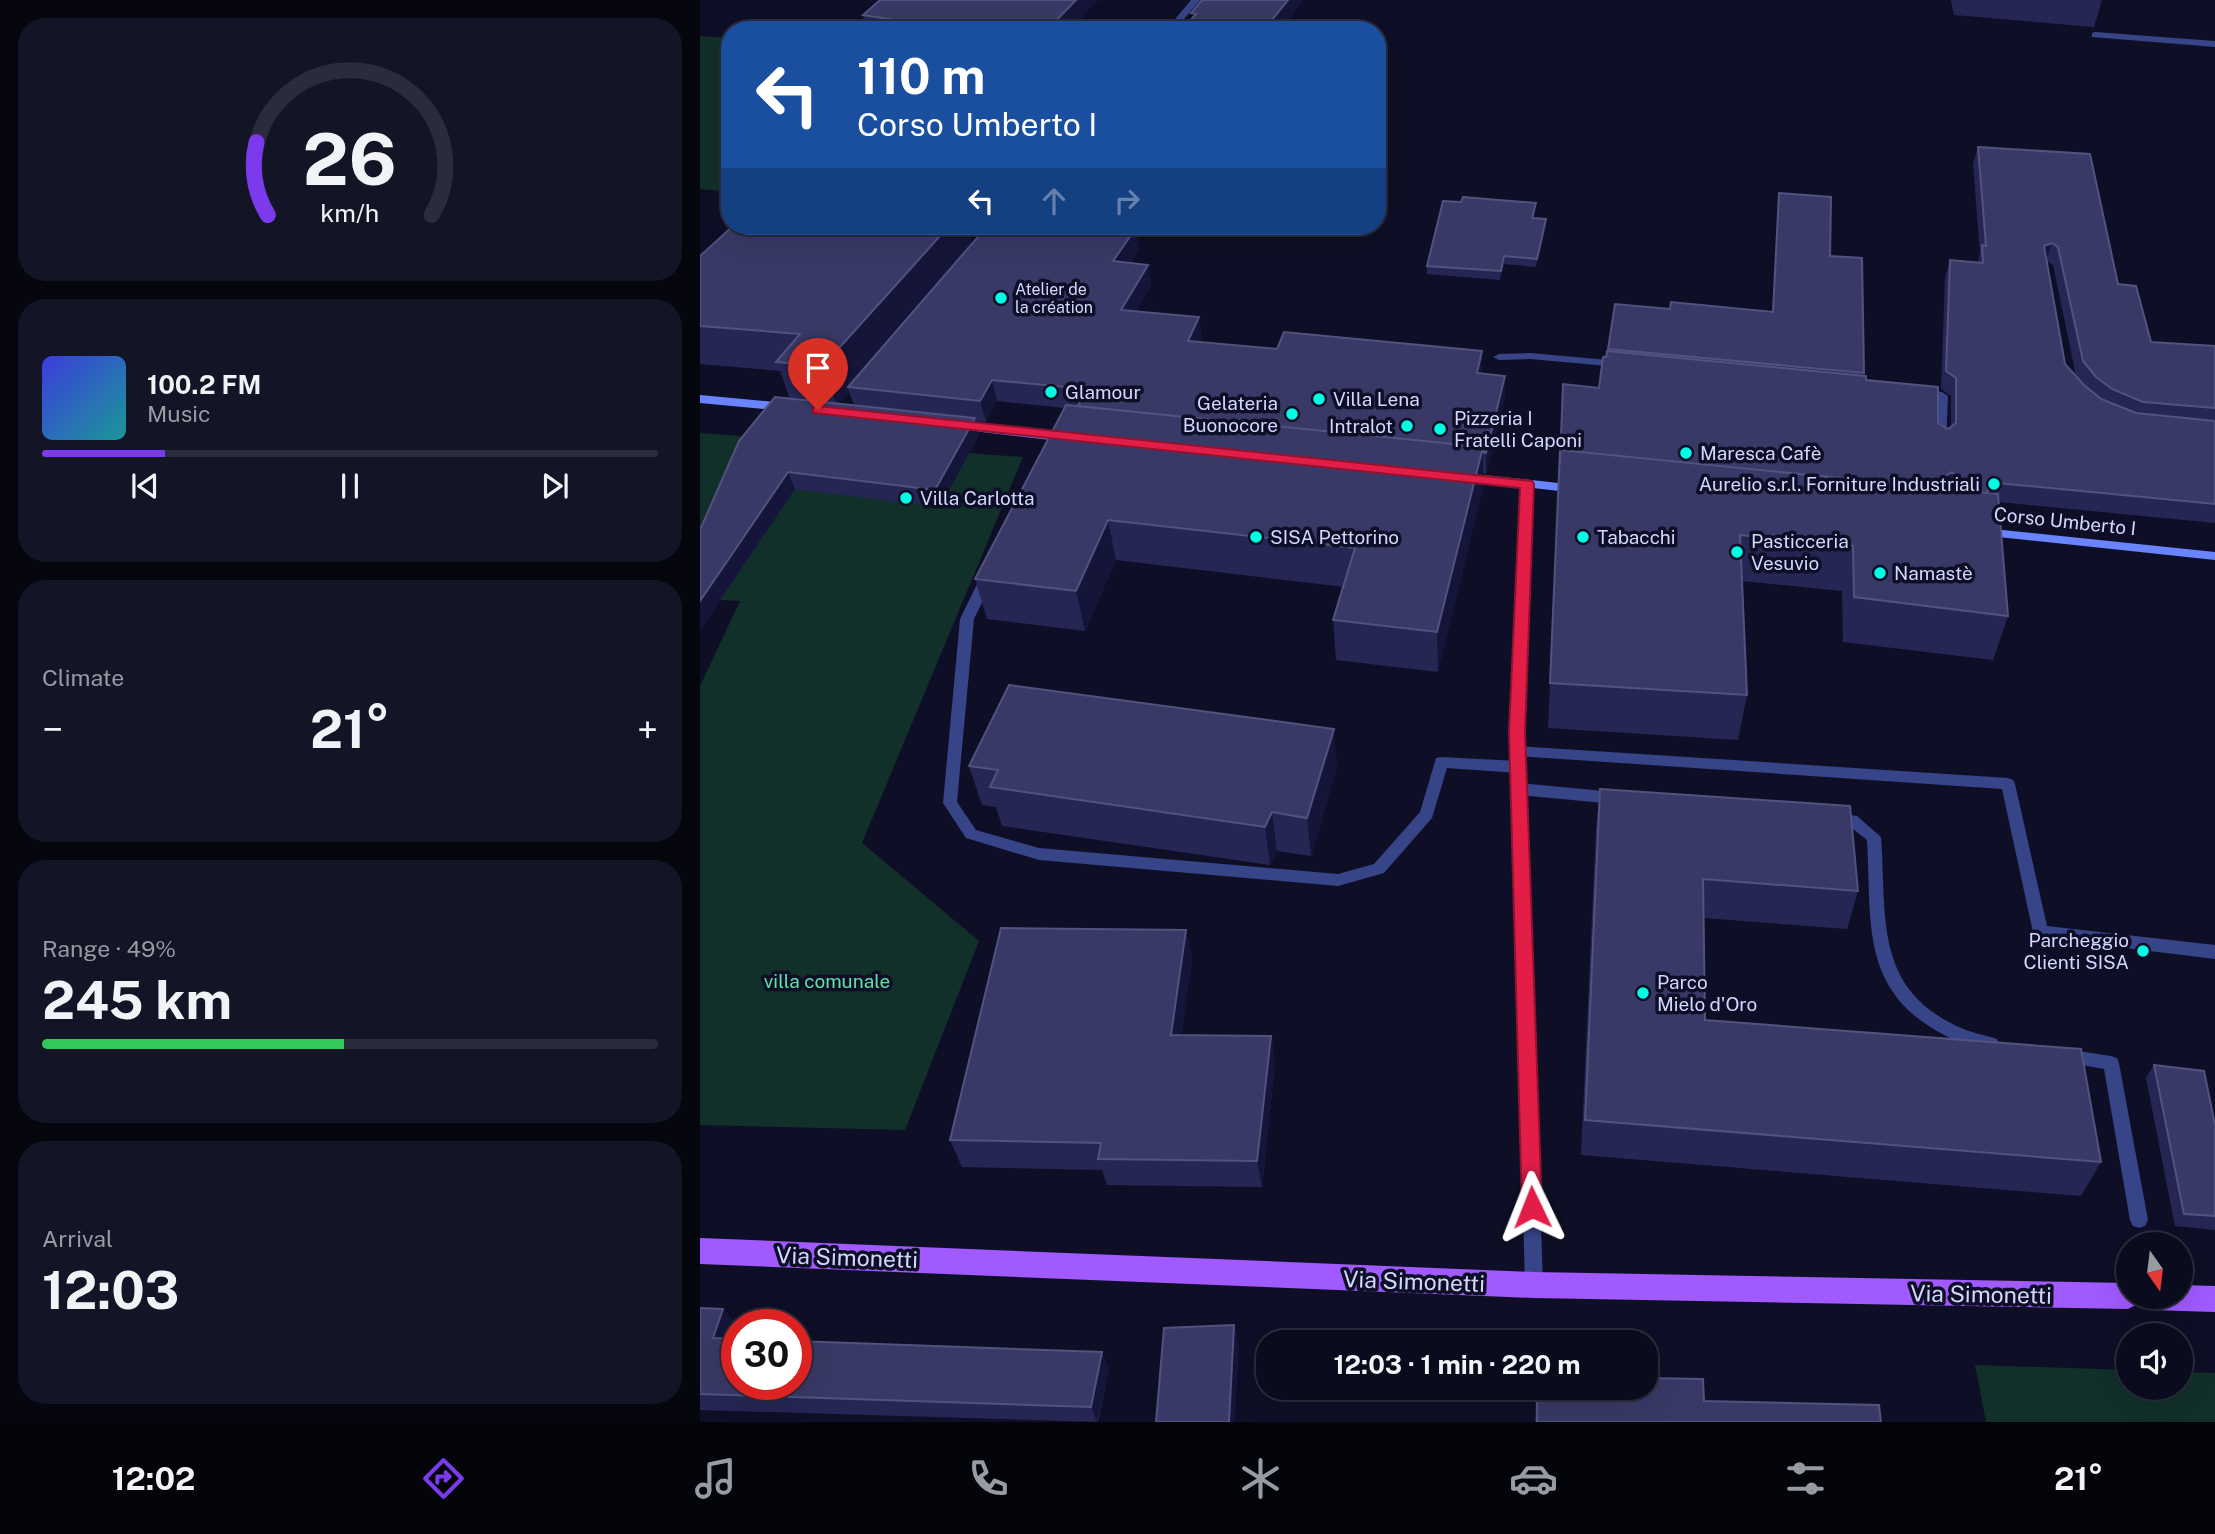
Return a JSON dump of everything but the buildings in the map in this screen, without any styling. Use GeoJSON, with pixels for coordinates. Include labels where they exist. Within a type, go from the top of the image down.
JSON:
{"type":"FeatureCollection","features":[{"type":"Feature","properties":{"kind":"main road","name":"Via Simonetti"},"geometry":{"type":"LineString","coordinates":[[700,1251],[1534,1285],[2116,1296]]}},
{"type":"Feature","properties":{"kind":"main road"},"geometry":{"type":"LineString","coordinates":[[2193,1298],[2215,1299]]}},
{"type":"Feature","properties":{"kind":"street"},"geometry":{"type":"LineString","coordinates":[[1178,21],[1196,0]]}},
{"type":"Feature","properties":{"kind":"street"},"geometry":{"type":"LineString","coordinates":[[2095,35],[2215,44]]}},
{"type":"Feature","properties":{"kind":"street"},"geometry":{"type":"LineString","coordinates":[[975,256],[993,235]]}},
{"type":"Feature","properties":{"kind":"street"},"geometry":{"type":"LineString","coordinates":[[1499,356],[1530,356],[1630,365]]}},
{"type":"Feature","properties":{"kind":"street"},"geometry":{"type":"LineString","coordinates":[[1914,393],[1942,396],[1942,441]]}},
{"type":"Feature","properties":{"kind":"street"},"geometry":{"type":"LineString","coordinates":[[700,399],[803,409]]}},
{"type":"Feature","properties":{"kind":"street"},"geometry":{"type":"LineString","coordinates":[[943,424],[1083,439]]}},
{"type":"Feature","properties":{"kind":"street"},"geometry":{"type":"LineString","coordinates":[[1048,453],[1056,436]]}},
{"type":"Feature","properties":{"kind":"street"},"geometry":{"type":"LineString","coordinates":[[1449,476],[1592,491]]}},
{"type":"Feature","properties":{"kind":"street"},"geometry":{"type":"LineString","coordinates":[[1527,484],[1518,759],[1534,1285]]}},
{"type":"Feature","properties":{"kind":"street","name":"Corso Umberto I"},"geometry":{"type":"LineString","coordinates":[[1973,530],[2215,556]]}},
{"type":"Feature","properties":{"kind":"street"},"geometry":{"type":"LineString","coordinates":[[995,561],[967,619],[950,803],[971,834],[1039,854],[1338,880],[1379,869],[1427,814],[1441,762],[1518,759],[2008,784],[2040,932],[2215,952]]}},
{"type":"Feature","properties":{"kind":"street"},"geometry":{"type":"LineString","coordinates":[[1519,789],[1630,799]]}},
{"type":"Feature","properties":{"kind":"street"},"geometry":{"type":"LineString","coordinates":[[1825,817],[1852,820],[1874,837],[1882,952],[1896,986],[1927,1019],[1975,1041],[2002,1046]]}},
{"type":"Feature","properties":{"kind":"street"},"geometry":{"type":"LineString","coordinates":[[2043,1052],[2111,1063],[2139,1220]]}},
{"type":"Feature","properties":{"kind":"green space"},"geometry":{"type":"Polygon","coordinates":[[[700,36],[721,37],[721,191],[700,189],[700,36]]]}},
{"type":"Feature","properties":{"kind":"green space","name":"villa comunale"},"geometry":{"type":"Polygon","coordinates":[[[700,433],[1023,457],[862,843],[979,941],[905,1130],[700,1125],[700,686],[740,601],[700,599],[700,433]]]}},
{"type":"Feature","properties":{"kind":"green space"},"geometry":{"type":"Polygon","coordinates":[[[1975,1365],[2116,1370],[2116,1400],[2193,1400],[2193,1372],[2215,1373],[2215,1422],[1986,1422],[1975,1365]]]}},
{"type":"Feature","properties":{"kind":"place","name":"Atelier de la création"},"geometry":{"type":"Point","coordinates":[1001,298]}},
{"type":"Feature","properties":{"kind":"place","name":"Glamour"},"geometry":{"type":"Point","coordinates":[1051,392]}},
{"type":"Feature","properties":{"kind":"place","name":"Villa Lena"},"geometry":{"type":"Point","coordinates":[1319,399]}},
{"type":"Feature","properties":{"kind":"place","name":"Gelateria Buonocore"},"geometry":{"type":"Point","coordinates":[1292,414]}},
{"type":"Feature","properties":{"kind":"place","name":"Intralot"},"geometry":{"type":"Point","coordinates":[1407,426]}},
{"type":"Feature","properties":{"kind":"place","name":"Pizzeria I Fratelli Caponi"},"geometry":{"type":"Point","coordinates":[1440,429]}},
{"type":"Feature","properties":{"kind":"place","name":"Maresca Cafè"},"geometry":{"type":"Point","coordinates":[1686,453]}},
{"type":"Feature","properties":{"kind":"place","name":"Aurelio s.r.l. Forniture Industriali"},"geometry":{"type":"Point","coordinates":[1994,484]}},
{"type":"Feature","properties":{"kind":"place","name":"Villa Carlotta"},"geometry":{"type":"Point","coordinates":[906,498]}},
{"type":"Feature","properties":{"kind":"place","name":"SISA Pettorino"},"geometry":{"type":"Point","coordinates":[1256,537]}},
{"type":"Feature","properties":{"kind":"place","name":"Tabacchi"},"geometry":{"type":"Point","coordinates":[1583,537]}},
{"type":"Feature","properties":{"kind":"place","name":"Pasticceria Vesuvio"},"geometry":{"type":"Point","coordinates":[1737,552]}},
{"type":"Feature","properties":{"kind":"place","name":"Namastè"},"geometry":{"type":"Point","coordinates":[1880,573]}},
{"type":"Feature","properties":{"kind":"place","name":"Parcheggio Clienti SISA"},"geometry":{"type":"Point","coordinates":[2143,951]}},
{"type":"Feature","properties":{"kind":"place","name":"Parco Mielo d'Oro"},"geometry":{"type":"Point","coordinates":[1643,993]}},
{"type":"Feature","properties":{"kind":"route"},"geometry":{"type":"LineString","coordinates":[[818,410],[1527,484],[1517,732],[1532,1207]]}}]}
